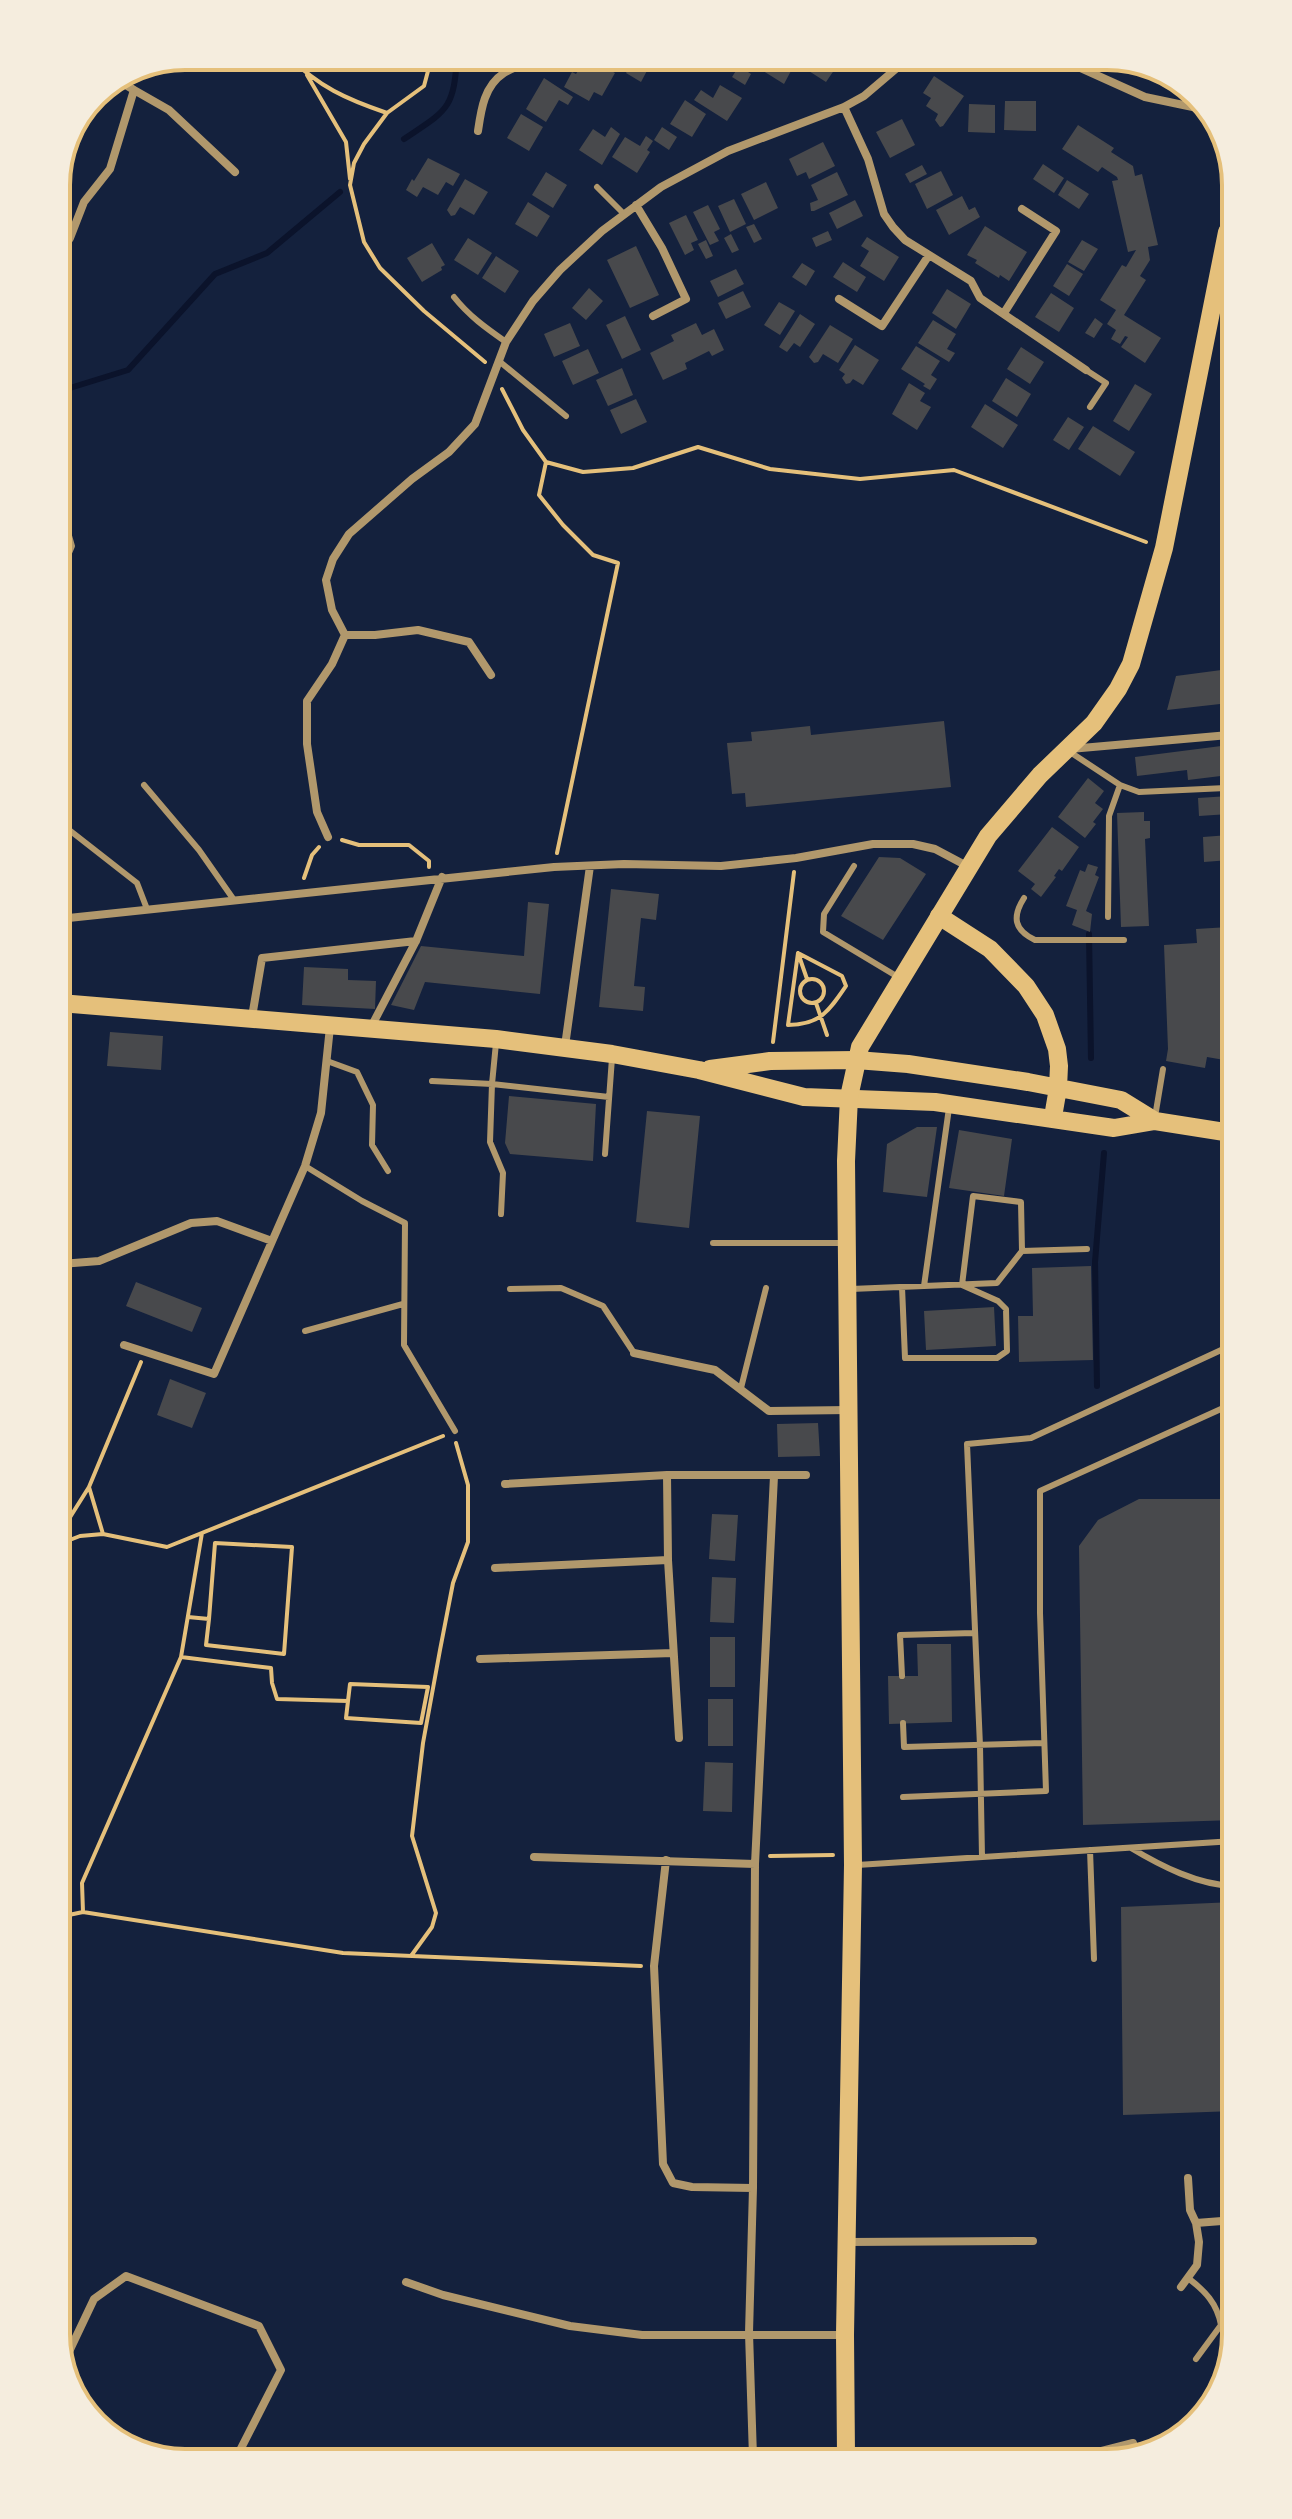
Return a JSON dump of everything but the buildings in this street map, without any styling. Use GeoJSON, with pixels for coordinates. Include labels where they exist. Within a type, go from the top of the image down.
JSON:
{"type":"FeatureCollection","features":[{"type":"Feature","properties":{"kind":"main road"},"geometry":{"type":"LineString","coordinates":[[846,2449],[853,1860],[846,1145],[849,1097],[860,1047],[967,866],[1014,803],[1103,712],[1131,664],[1164,548],[1221,288]]}},
{"type":"Feature","properties":{"kind":"main road"},"geometry":{"type":"LineString","coordinates":[[939,916],[990,949],[1037,1000],[1057,1049],[1058,1088],[1053,1117]]}},
{"type":"Feature","properties":{"kind":"main road"},"geometry":{"type":"LineString","coordinates":[[70,1004],[496,1039],[612,1054],[699,1070],[804,1097],[950,1103],[1114,1128],[1155,1121],[1222,1132]]}},
{"type":"Feature","properties":{"kind":"main road"},"geometry":{"type":"LineString","coordinates":[[699,1070],[770,1061],[856,1060],[908,1064],[1121,1100],[1155,1121]]}},
{"type":"Feature","properties":{"kind":"street"},"geometry":{"type":"LineString","coordinates":[[478,131],[482,105],[494,82],[513,70]]}},
{"type":"Feature","properties":{"kind":"street"},"geometry":{"type":"LineString","coordinates":[[345,635],[332,610],[326,580],[333,559],[349,534],[412,479],[449,452],[475,424],[506,342],[533,301],[560,270],[624,214],[687,171],[728,151],[844,107],[864,96],[895,70]]}},
{"type":"Feature","properties":{"kind":"street"},"geometry":{"type":"LineString","coordinates":[[1091,70],[1145,97],[1190,106]]}},
{"type":"Feature","properties":{"kind":"street"},"geometry":{"type":"LineString","coordinates":[[127,86],[169,110],[235,172]]}},
{"type":"Feature","properties":{"kind":"street"},"geometry":{"type":"LineString","coordinates":[[70,238],[84,202],[110,169],[134,90]]}},
{"type":"Feature","properties":{"kind":"street"},"geometry":{"type":"LineString","coordinates":[[844,107],[868,159],[884,214],[905,240],[971,281],[980,298],[1086,370]]}},
{"type":"Feature","properties":{"kind":"street"},"geometry":{"type":"LineString","coordinates":[[636,205],[662,248],[686,299],[653,316]]}},
{"type":"Feature","properties":{"kind":"street"},"geometry":{"type":"LineString","coordinates":[[1004,313],[1056,231],[1022,209]]}},
{"type":"Feature","properties":{"kind":"street"},"geometry":{"type":"LineString","coordinates":[[839,299],[882,326],[929,255]]}},
{"type":"Feature","properties":{"kind":"street"},"geometry":{"type":"LineString","coordinates":[[345,635],[418,630],[469,642],[491,675]]}},
{"type":"Feature","properties":{"kind":"street"},"geometry":{"type":"LineString","coordinates":[[328,837],[317,812],[307,744],[307,701],[332,664],[345,635]]}},
{"type":"Feature","properties":{"kind":"street"},"geometry":{"type":"LineString","coordinates":[[1067,750],[1222,736]]}},
{"type":"Feature","properties":{"kind":"street"},"geometry":{"type":"LineString","coordinates":[[70,918],[554,867],[624,864],[721,866],[796,858],[873,844],[913,844],[935,849],[967,866]]}},
{"type":"Feature","properties":{"kind":"street"},"geometry":{"type":"LineString","coordinates":[[565,1047],[590,866]]}},
{"type":"Feature","properties":{"kind":"street"},"geometry":{"type":"LineString","coordinates":[[370,1029],[416,941],[442,877]]}},
{"type":"Feature","properties":{"kind":"street"},"geometry":{"type":"LineString","coordinates":[[252,1020],[262,958],[416,941]]}},
{"type":"Feature","properties":{"kind":"street"},"geometry":{"type":"LineString","coordinates":[[124,1345],[214,1374],[305,1166],[321,1113],[330,1026]]}},
{"type":"Feature","properties":{"kind":"street"},"geometry":{"type":"LineString","coordinates":[[70,1263],[99,1261],[191,1223],[217,1221],[272,1241]]}},
{"type":"Feature","properties":{"kind":"street"},"geometry":{"type":"LineString","coordinates":[[634,1353],[715,1370],[769,1411],[849,1410]]}},
{"type":"Feature","properties":{"kind":"street"},"geometry":{"type":"LineString","coordinates":[[667,1475],[668,1560],[679,1738]]}},
{"type":"Feature","properties":{"kind":"street"},"geometry":{"type":"LineString","coordinates":[[505,1484],[667,1475],[806,1475]]}},
{"type":"Feature","properties":{"kind":"street"},"geometry":{"type":"LineString","coordinates":[[753,2449],[749,2333],[755,1860],[774,1476]]}},
{"type":"Feature","properties":{"kind":"street"},"geometry":{"type":"LineString","coordinates":[[495,1568],[668,1560]]}},
{"type":"Feature","properties":{"kind":"street"},"geometry":{"type":"LineString","coordinates":[[480,1659],[673,1653]]}},
{"type":"Feature","properties":{"kind":"street"},"geometry":{"type":"LineString","coordinates":[[534,1857],[755,1860]]}},
{"type":"Feature","properties":{"kind":"street"},"geometry":{"type":"LineString","coordinates":[[666,1860],[654,1966],[663,2164],[673,2183],[692,2187],[753,2188]]}},
{"type":"Feature","properties":{"kind":"street"},"geometry":{"type":"LineString","coordinates":[[1181,2287],[1197,2265],[1199,2242],[1190,2210],[1188,2178]]}},
{"type":"Feature","properties":{"kind":"street"},"geometry":{"type":"LineString","coordinates":[[1196,2223],[1222,2221]]}},
{"type":"Feature","properties":{"kind":"street"},"geometry":{"type":"LineString","coordinates":[[847,2242],[1033,2241]]}},
{"type":"Feature","properties":{"kind":"street"},"geometry":{"type":"LineString","coordinates":[[71,2347],[94,2299],[126,2276],[259,2326],[281,2370],[241,2449]]}},
{"type":"Feature","properties":{"kind":"street"},"geometry":{"type":"LineString","coordinates":[[406,2282],[443,2295],[570,2326],[642,2335],[845,2335]]}},
{"type":"Feature","properties":{"kind":"street"},"geometry":{"type":"LineString","coordinates":[[1111,2449],[1133,2443]]}},
{"type":"Feature","properties":{"kind":"lane"},"geometry":{"type":"LineString","coordinates":[[597,187],[624,214]]}},
{"type":"Feature","properties":{"kind":"lane"},"geometry":{"type":"LineString","coordinates":[[454,297],[479,324],[506,342]]}},
{"type":"Feature","properties":{"kind":"lane"},"geometry":{"type":"LineString","coordinates":[[499,361],[566,416]]}},
{"type":"Feature","properties":{"kind":"lane"},"geometry":{"type":"LineString","coordinates":[[1086,370],[1106,383],[1090,407]]}},
{"type":"Feature","properties":{"kind":"lane"},"geometry":{"type":"LineString","coordinates":[[1067,750],[1120,785],[1139,792],[1222,788]]}},
{"type":"Feature","properties":{"kind":"lane"},"geometry":{"type":"LineString","coordinates":[[144,785],[199,850],[234,900]]}},
{"type":"Feature","properties":{"kind":"lane"},"geometry":{"type":"LineString","coordinates":[[1108,917],[1109,816],[1120,785]]}},
{"type":"Feature","properties":{"kind":"lane"},"geometry":{"type":"LineString","coordinates":[[70,831],[137,883],[147,909]]}},
{"type":"Feature","properties":{"kind":"lane"},"geometry":{"type":"LineString","coordinates":[[854,866],[824,914],[823,932],[901,979]]}},
{"type":"Feature","properties":{"kind":"lane"},"geometry":{"type":"LineString","coordinates":[[1024,898],[1016,917],[1020,929],[1035,940],[1124,940]]}},
{"type":"Feature","properties":{"kind":"lane"},"geometry":{"type":"LineString","coordinates":[[496,1039],[490,1142],[503,1173],[501,1214]]}},
{"type":"Feature","properties":{"kind":"lane"},"geometry":{"type":"LineString","coordinates":[[605,1154],[612,1054]]}},
{"type":"Feature","properties":{"kind":"lane"},"geometry":{"type":"LineString","coordinates":[[327,1061],[357,1072],[373,1105],[372,1145],[388,1171]]}},
{"type":"Feature","properties":{"kind":"lane"},"geometry":{"type":"LineString","coordinates":[[1155,1121],[1163,1069]]}},
{"type":"Feature","properties":{"kind":"lane"},"geometry":{"type":"LineString","coordinates":[[432,1081],[492,1084],[609,1097]]}},
{"type":"Feature","properties":{"kind":"lane"},"geometry":{"type":"LineString","coordinates":[[924,1286],[950,1103]]}},
{"type":"Feature","properties":{"kind":"lane"},"geometry":{"type":"LineString","coordinates":[[305,1166],[405,1223],[404,1345],[455,1431]]}},
{"type":"Feature","properties":{"kind":"lane"},"geometry":{"type":"LineString","coordinates":[[848,1290],[902,1287],[962,1285],[997,1283],[1022,1251],[1021,1202],[973,1196],[962,1285]]}},
{"type":"Feature","properties":{"kind":"lane"},"geometry":{"type":"LineString","coordinates":[[713,1243],[847,1243]]}},
{"type":"Feature","properties":{"kind":"lane"},"geometry":{"type":"LineString","coordinates":[[1022,1251],[1087,1249]]}},
{"type":"Feature","properties":{"kind":"lane"},"geometry":{"type":"LineString","coordinates":[[902,1287],[905,1358],[997,1358],[1007,1351],[1006,1309],[998,1301],[962,1285]]}},
{"type":"Feature","properties":{"kind":"lane"},"geometry":{"type":"LineString","coordinates":[[510,1289],[561,1288],[603,1306],[634,1353]]}},
{"type":"Feature","properties":{"kind":"lane"},"geometry":{"type":"LineString","coordinates":[[741,1388],[766,1288]]}},
{"type":"Feature","properties":{"kind":"lane"},"geometry":{"type":"LineString","coordinates":[[305,1331],[403,1304]]}},
{"type":"Feature","properties":{"kind":"lane"},"geometry":{"type":"LineString","coordinates":[[982,1857],[967,1444],[1031,1438],[1222,1350]]}},
{"type":"Feature","properties":{"kind":"lane"},"geometry":{"type":"LineString","coordinates":[[903,1797],[1046,1791],[1040,1613],[1040,1491],[1222,1409]]}},
{"type":"Feature","properties":{"kind":"lane"},"geometry":{"type":"LineString","coordinates":[[902,1676],[900,1635],[974,1633]]}},
{"type":"Feature","properties":{"kind":"lane"},"geometry":{"type":"LineString","coordinates":[[903,1723],[904,1747],[1044,1743]]}},
{"type":"Feature","properties":{"kind":"lane"},"geometry":{"type":"LineString","coordinates":[[853,1860],[982,1857],[1222,1842]]}},
{"type":"Feature","properties":{"kind":"lane"},"geometry":{"type":"LineString","coordinates":[[1131,1848],[1162,1866],[1222,1885]]}},
{"type":"Feature","properties":{"kind":"lane"},"geometry":{"type":"LineString","coordinates":[[1090,1850],[1094,1959]]}},
{"type":"Feature","properties":{"kind":"lane"},"geometry":{"type":"LineString","coordinates":[[1188,2278],[1203,2290],[1218,2310],[1221,2325],[1196,2359]]}},
{"type":"Feature","properties":{"kind":"path"},"geometry":{"type":"LineString","coordinates":[[302,70],[342,97],[387,113]]}},
{"type":"Feature","properties":{"kind":"path"},"geometry":{"type":"LineString","coordinates":[[350,185],[354,163],[364,144],[387,113],[424,86],[428,70]]}},
{"type":"Feature","properties":{"kind":"path"},"geometry":{"type":"LineString","coordinates":[[307,75],[346,142],[350,185],[364,242],[380,268],[424,311],[482,357],[495,373],[523,430],[546,462],[583,472],[633,468],[698,447],[770,469],[860,479],[954,470],[1164,548]]}},
{"type":"Feature","properties":{"kind":"path"},"geometry":{"type":"LineString","coordinates":[[546,462],[539,495],[593,555],[618,563],[554,867]]}},
{"type":"Feature","properties":{"kind":"path"},"geometry":{"type":"LineString","coordinates":[[293,893],[307,875],[312,855],[328,837],[359,845],[409,845],[429,861],[429,878]]}},
{"type":"Feature","properties":{"kind":"path"},"geometry":{"type":"LineString","coordinates":[[773,1042],[796,858]]}},
{"type":"Feature","properties":{"kind":"path"},"geometry":{"type":"LineString","coordinates":[[798,953],[807,979]]}},
{"type":"Feature","properties":{"kind":"path"},"geometry":{"type":"LineString","coordinates":[[798,953],[842,976],[846,986],[821,1018],[810,1023],[788,1025],[798,953]]}},
{"type":"Feature","properties":{"kind":"path"},"geometry":{"type":"LineString","coordinates":[[814,978],[824,987],[821,1000],[816,1003],[803,1000],[799,993],[807,979],[814,978]]}},
{"type":"Feature","properties":{"kind":"path"},"geometry":{"type":"LineString","coordinates":[[816,1003],[827,1035]]}},
{"type":"Feature","properties":{"kind":"path"},"geometry":{"type":"LineString","coordinates":[[70,1517],[89,1487],[145,1352]]}},
{"type":"Feature","properties":{"kind":"path"},"geometry":{"type":"LineString","coordinates":[[70,1540],[103,1534],[167,1547],[455,1431],[468,1485],[468,1542],[453,1583],[440,1650],[423,1743],[412,1836],[436,1913],[432,1927],[411,1956]]}},
{"type":"Feature","properties":{"kind":"path"},"geometry":{"type":"LineString","coordinates":[[89,1487],[103,1534]]}},
{"type":"Feature","properties":{"kind":"path"},"geometry":{"type":"LineString","coordinates":[[83,1912],[82,1883],[181,1657],[202,1533]]}},
{"type":"Feature","properties":{"kind":"path"},"geometry":{"type":"LineString","coordinates":[[215,1543],[292,1547],[284,1654],[206,1645],[209,1619],[215,1543]]}},
{"type":"Feature","properties":{"kind":"path"},"geometry":{"type":"LineString","coordinates":[[188,1617],[209,1619]]}},
{"type":"Feature","properties":{"kind":"path"},"geometry":{"type":"LineString","coordinates":[[181,1657],[271,1668],[277,1699],[348,1701]]}},
{"type":"Feature","properties":{"kind":"path"},"geometry":{"type":"LineString","coordinates":[[350,1684],[428,1687],[421,1723],[346,1718],[348,1701],[350,1684]]}},
{"type":"Feature","properties":{"kind":"path"},"geometry":{"type":"LineString","coordinates":[[755,1860],[853,1860]]}},
{"type":"Feature","properties":{"kind":"path"},"geometry":{"type":"LineString","coordinates":[[70,1915],[83,1912],[343,1953],[654,1966]]}},
{"type":"Feature","properties":{"kind":"waterway"},"geometry":{"type":"LineString","coordinates":[[404,139],[446,107],[454,88],[456,70]]}},
{"type":"Feature","properties":{"kind":"waterway"},"geometry":{"type":"LineString","coordinates":[[70,388],[128,370],[215,274],[267,253],[340,192]]}},
{"type":"Feature","properties":{"kind":"waterway"},"geometry":{"type":"LineString","coordinates":[[1089,934],[1091,1058]]}},
{"type":"Feature","properties":{"kind":"waterway"},"geometry":{"type":"LineString","coordinates":[[1097,1386],[1095,1262],[1104,1153]]}}]}
